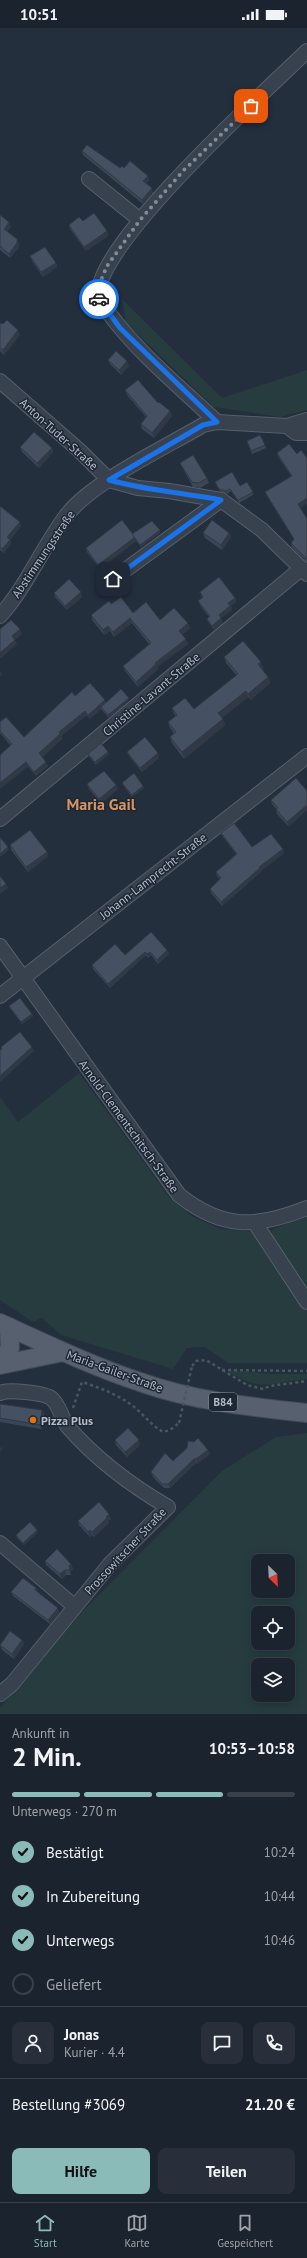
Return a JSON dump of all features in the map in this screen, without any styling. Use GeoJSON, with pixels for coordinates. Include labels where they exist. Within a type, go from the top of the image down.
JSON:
{"type":"FeatureCollection","features":[{"type":"Feature","properties":{"kind":"main road","name":"Maria-Gailer-Straße"},"geometry":{"type":"LineString","coordinates":[[3,1328],[140,1382],[178,1393],[232,1404],[307,1413]]}},
{"type":"Feature","properties":{"kind":"main road"},"geometry":{"type":"LineString","coordinates":[[0,1364],[10,1348],[3,1328]]}},
{"type":"Feature","properties":{"kind":"main road"},"geometry":{"type":"LineString","coordinates":[[0,1364],[63,1352]]}},
{"type":"Feature","properties":{"kind":"street"},"geometry":{"type":"LineString","coordinates":[[217,422],[120,328],[99,300],[99,285],[107,266],[140,220],[184,170],[307,52]]}},
{"type":"Feature","properties":{"kind":"street"},"geometry":{"type":"LineString","coordinates":[[89,179],[140,220]]}},
{"type":"Feature","properties":{"kind":"street","name":"Anton-Tuder-Straße"},"geometry":{"type":"LineString","coordinates":[[0,381],[80,451],[109,480],[138,488],[169,491],[221,500],[262,530],[304,571]]}},
{"type":"Feature","properties":{"kind":"street","name":"Abstimmungsstraße"},"geometry":{"type":"LineString","coordinates":[[0,616],[16,595],[66,516],[109,480],[203,425],[217,422],[286,426],[307,420]]}},
{"type":"Feature","properties":{"kind":"street"},"geometry":{"type":"LineString","coordinates":[[286,426],[296,433],[307,433]]}},
{"type":"Feature","properties":{"kind":"street"},"geometry":{"type":"LineString","coordinates":[[113,579],[221,500]]}},
{"type":"Feature","properties":{"kind":"street","name":"Christine-Lavant-Straße"},"geometry":{"type":"LineString","coordinates":[[0,819],[304,571]]}},
{"type":"Feature","properties":{"kind":"street","name":"Johann-Lamprecht-Straße"},"geometry":{"type":"LineString","coordinates":[[0,996],[307,756]]}},
{"type":"Feature","properties":{"kind":"street","name":"Arnold-Clementschitsch-Straße"},"geometry":{"type":"LineString","coordinates":[[0,946],[179,1195],[190,1204],[230,1222],[255,1223],[280,1219],[307,1208]]}},
{"type":"Feature","properties":{"kind":"street"},"geometry":{"type":"LineString","coordinates":[[255,1223],[307,1302]]}},
{"type":"Feature","properties":{"kind":"street"},"geometry":{"type":"LineString","coordinates":[[0,1392],[43,1394],[51,1398],[56,1404],[67,1426]]}},
{"type":"Feature","properties":{"kind":"street","name":"Prossowitscher Straße"},"geometry":{"type":"LineString","coordinates":[[0,1694],[12,1684],[74,1606],[110,1564],[168,1507],[130,1484],[67,1426]]}},
{"type":"Feature","properties":{"kind":"street"},"geometry":{"type":"LineString","coordinates":[[0,1543],[74,1606]]}},
{"type":"Feature","properties":{"kind":"path"},"geometry":{"type":"LineString","coordinates":[[67,1426],[82,1382],[114,1393],[133,1406],[152,1425],[163,1432],[170,1430],[179,1423],[192,1366],[196,1361],[206,1360],[248,1385],[263,1390],[270,1386],[307,1381]]}},
{"type":"Feature","properties":{"kind":"path"},"geometry":{"type":"LineString","coordinates":[[222,1370],[307,1371]]}},
{"type":"Feature","properties":{"kind":"green space"},"geometry":{"type":"Polygon","coordinates":[[[122,299],[222,398],[307,370],[307,410],[280,417],[214,407],[126,323],[122,299]]]}},
{"type":"Feature","properties":{"kind":"green space"},"geometry":{"type":"Polygon","coordinates":[[[79,1073],[170,1198],[193,1217],[221,1229],[255,1232],[307,1311],[307,1363],[228,1363],[205,1347],[187,1348],[173,1369],[61,1335],[42,1318],[33,1322],[0,1300],[0,1097],[18,1122],[79,1073]]]}},
{"type":"Feature","properties":{"kind":"green space"},"geometry":{"type":"Polygon","coordinates":[[[307,1217],[307,1292],[269,1236],[273,1229],[307,1217]]]}},
{"type":"Feature","properties":{"kind":"green space"},"geometry":{"type":"Polygon","coordinates":[[[230,1370],[270,1374],[307,1374],[307,1379],[275,1384],[259,1384],[241,1378],[229,1372],[230,1370]]]}},
{"type":"Feature","properties":{"kind":"green space"},"geometry":{"type":"Polygon","coordinates":[[[307,1433],[307,1714],[0,1714],[0,1708],[80,1614],[222,1471],[276,1437],[307,1433]]]}},
{"type":"Feature","properties":{"kind":"building"},"geometry":{"type":"Polygon","coordinates":[[[87,145],[120,168],[122,166],[124,168],[130,161],[148,176],[143,181],[152,188],[142,200],[82,151],[87,145]]]}},
{"type":"Feature","properties":{"kind":"building"},"geometry":{"type":"Polygon","coordinates":[[[94,213],[107,231],[84,247],[69,225],[79,217],[83,221],[94,213]]]}},
{"type":"Feature","properties":{"kind":"building"},"geometry":{"type":"Polygon","coordinates":[[[0,215],[9,222],[4,229],[17,239],[17,243],[9,254],[0,246],[0,215]]]}},
{"type":"Feature","properties":{"kind":"building"},"geometry":{"type":"Polygon","coordinates":[[[45,247],[56,263],[41,272],[30,256],[45,247]]]}},
{"type":"Feature","properties":{"kind":"building"},"geometry":{"type":"Polygon","coordinates":[[[7,320],[18,330],[3,350],[0,348],[0,324],[3,324],[7,320]]]}},
{"type":"Feature","properties":{"kind":"building"},"geometry":{"type":"Polygon","coordinates":[[[116,351],[127,361],[119,370],[108,360],[116,351]]]}},
{"type":"Feature","properties":{"kind":"building"},"geometry":{"type":"Polygon","coordinates":[[[138,380],[158,403],[159,402],[170,411],[152,433],[141,424],[147,416],[125,390],[138,380]]]}},
{"type":"Feature","properties":{"kind":"building"},"geometry":{"type":"Polygon","coordinates":[[[34,432],[52,448],[37,463],[20,447],[34,432]]]}},
{"type":"Feature","properties":{"kind":"building"},"geometry":{"type":"Polygon","coordinates":[[[260,435],[265,445],[251,451],[247,441],[260,435]]]}},
{"type":"Feature","properties":{"kind":"building"},"geometry":{"type":"Polygon","coordinates":[[[289,444],[297,454],[301,450],[307,458],[307,498],[298,504],[307,519],[307,559],[291,543],[294,539],[265,492],[292,476],[277,453],[289,444]]]}},
{"type":"Feature","properties":{"kind":"building"},"geometry":{"type":"Polygon","coordinates":[[[193,455],[207,478],[199,483],[192,482],[180,463],[193,455]]]}},
{"type":"Feature","properties":{"kind":"building"},"geometry":{"type":"Polygon","coordinates":[[[232,472],[240,486],[247,482],[253,492],[238,500],[230,489],[226,491],[219,489],[215,482],[232,472]]]}},
{"type":"Feature","properties":{"kind":"building"},"geometry":{"type":"Polygon","coordinates":[[[0,506],[20,522],[7,537],[10,540],[2,549],[0,547],[0,506]]]}},
{"type":"Feature","properties":{"kind":"building"},"geometry":{"type":"Polygon","coordinates":[[[122,520],[135,537],[98,565],[86,548],[122,520]]]}},
{"type":"Feature","properties":{"kind":"building"},"geometry":{"type":"Polygon","coordinates":[[[212,520],[229,533],[221,545],[203,533],[212,520]]]}},
{"type":"Feature","properties":{"kind":"building"},"geometry":{"type":"Polygon","coordinates":[[[152,521],[160,530],[140,545],[132,534],[152,521]]]}},
{"type":"Feature","properties":{"kind":"building"},"geometry":{"type":"Polygon","coordinates":[[[219,577],[235,598],[228,603],[230,606],[219,615],[221,618],[212,626],[207,619],[210,616],[198,601],[203,597],[200,592],[219,577]]]}},
{"type":"Feature","properties":{"kind":"building"},"geometry":{"type":"Polygon","coordinates":[[[69,579],[81,592],[65,606],[54,593],[69,579]]]}},
{"type":"Feature","properties":{"kind":"building"},"geometry":{"type":"Polygon","coordinates":[[[121,597],[133,613],[146,602],[160,620],[174,608],[188,623],[179,631],[186,639],[155,663],[156,664],[136,682],[123,666],[151,643],[130,618],[113,632],[108,626],[103,630],[91,615],[109,601],[111,604],[121,597]]]}},
{"type":"Feature","properties":{"kind":"building"},"geometry":{"type":"Polygon","coordinates":[[[11,620],[20,629],[12,636],[15,640],[0,653],[0,629],[11,620]]]}},
{"type":"Feature","properties":{"kind":"building"},"geometry":{"type":"Polygon","coordinates":[[[243,641],[261,662],[258,664],[268,677],[248,694],[246,691],[218,713],[223,719],[182,752],[170,737],[176,732],[168,722],[177,715],[172,708],[185,698],[194,709],[238,674],[224,657],[243,641]]]}},
{"type":"Feature","properties":{"kind":"building"},"geometry":{"type":"Polygon","coordinates":[[[90,683],[105,700],[88,715],[85,711],[59,732],[60,734],[39,753],[46,762],[34,772],[26,762],[0,783],[0,755],[12,744],[0,731],[0,722],[6,717],[24,737],[72,692],[75,696],[90,683]]]}},
{"type":"Feature","properties":{"kind":"building"},"geometry":{"type":"Polygon","coordinates":[[[121,689],[129,698],[108,715],[101,707],[121,689]]]}},
{"type":"Feature","properties":{"kind":"building"},"geometry":{"type":"Polygon","coordinates":[[[145,737],[158,753],[140,768],[127,752],[145,737]]]}},
{"type":"Feature","properties":{"kind":"building"},"geometry":{"type":"Polygon","coordinates":[[[101,743],[108,752],[95,762],[88,754],[101,743]]]}},
{"type":"Feature","properties":{"kind":"building"},"geometry":{"type":"Polygon","coordinates":[[[104,771],[116,785],[99,799],[87,784],[104,771]]]}},
{"type":"Feature","properties":{"kind":"building"},"geometry":{"type":"Polygon","coordinates":[[[134,773],[143,786],[132,795],[122,783],[134,773]]]}},
{"type":"Feature","properties":{"kind":"building"},"geometry":{"type":"Polygon","coordinates":[[[296,778],[307,791],[307,805],[287,822],[276,809],[278,808],[271,800],[296,778]]]}},
{"type":"Feature","properties":{"kind":"building"},"geometry":{"type":"Polygon","coordinates":[[[234,823],[252,847],[271,834],[283,849],[259,867],[260,868],[221,902],[210,889],[221,878],[216,872],[237,854],[221,833],[234,823]]]}},
{"type":"Feature","properties":{"kind":"building"},"geometry":{"type":"Polygon","coordinates":[[[30,830],[47,852],[26,867],[10,845],[30,830]]]}},
{"type":"Feature","properties":{"kind":"building"},"geometry":{"type":"Polygon","coordinates":[[[0,837],[8,847],[0,854],[0,837]]]}},
{"type":"Feature","properties":{"kind":"building"},"geometry":{"type":"Polygon","coordinates":[[[0,876],[6,884],[0,888],[0,876]]]}},
{"type":"Feature","properties":{"kind":"building"},"geometry":{"type":"Polygon","coordinates":[[[151,932],[167,950],[157,960],[150,952],[147,954],[145,952],[108,984],[92,965],[115,944],[125,955],[151,932]]]}},
{"type":"Feature","properties":{"kind":"building"},"geometry":{"type":"Polygon","coordinates":[[[20,998],[32,1014],[21,1022],[9,1006],[20,998]]]}},
{"type":"Feature","properties":{"kind":"building"},"geometry":{"type":"Polygon","coordinates":[[[20,1032],[32,1047],[0,1076],[1,1047],[20,1032]]]}},
{"type":"Feature","properties":{"kind":"building"},"geometry":{"type":"Polygon","coordinates":[[[0,1404],[42,1410],[40,1425],[0,1418],[0,1404]]]}},
{"type":"Feature","properties":{"kind":"building"},"geometry":{"type":"Polygon","coordinates":[[[128,1428],[139,1440],[125,1452],[115,1440],[128,1428]]]}},
{"type":"Feature","properties":{"kind":"building"},"geometry":{"type":"Polygon","coordinates":[[[198,1438],[208,1450],[196,1459],[195,1458],[168,1484],[162,1484],[151,1472],[165,1453],[173,1461],[187,1448],[188,1441],[194,1442],[198,1438]]]}},
{"type":"Feature","properties":{"kind":"building"},"geometry":{"type":"Polygon","coordinates":[[[99,1502],[109,1514],[106,1517],[107,1518],[92,1532],[90,1530],[88,1532],[78,1521],[99,1502]]]}},
{"type":"Feature","properties":{"kind":"building"},"geometry":{"type":"Polygon","coordinates":[[[30,1522],[37,1530],[23,1543],[16,1535],[30,1522]]]}},
{"type":"Feature","properties":{"kind":"building"},"geometry":{"type":"Polygon","coordinates":[[[57,1549],[71,1564],[69,1566],[70,1570],[65,1570],[60,1574],[45,1561],[57,1549]]]}},
{"type":"Feature","properties":{"kind":"building"},"geometry":{"type":"Polygon","coordinates":[[[23,1578],[36,1588],[35,1590],[58,1608],[48,1620],[11,1592],[23,1578]]]}},
{"type":"Feature","properties":{"kind":"building"},"geometry":{"type":"Polygon","coordinates":[[[10,1631],[22,1640],[12,1654],[0,1645],[10,1631]]]}},
{"type":"Feature","properties":{"kind":"way so far"},"geometry":{"type":"LineString","coordinates":[[99,299],[99,285],[107,266],[140,220],[184,170],[251,106]]}},
{"type":"Feature","properties":{"kind":"place","name":"Pizza Plus"},"geometry":{"type":"Point","coordinates":[33,1420]}},
{"type":"Feature","properties":{"kind":"district","name":"Maria Gail"},"geometry":{"type":"Point","coordinates":[101,804]}},
{"type":"Feature","properties":{"kind":"route"},"geometry":{"type":"LineString","coordinates":[[99,299],[120,328],[217,422],[203,425],[109,480],[138,488],[169,491],[221,500],[113,579]]}}]}
